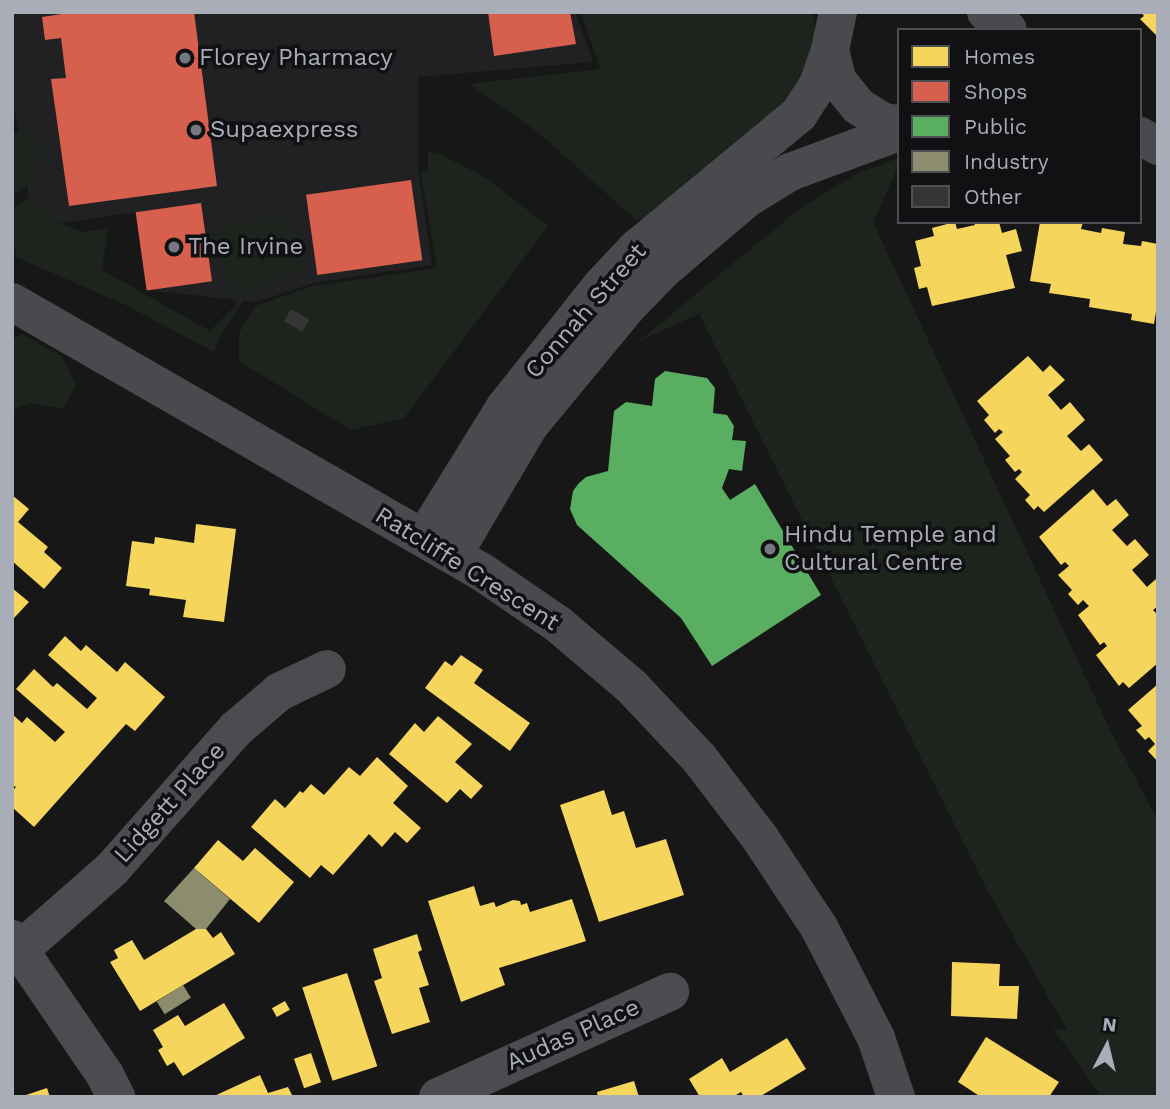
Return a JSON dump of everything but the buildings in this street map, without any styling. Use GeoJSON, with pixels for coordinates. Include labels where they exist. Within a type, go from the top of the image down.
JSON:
{"type":"FeatureCollection","features":[{"type":"Feature","properties":{"kind":"street"},"geometry":{"type":"LineString","coordinates":[[984,12],[1005,28]]}},
{"type":"Feature","properties":{"kind":"street"},"geometry":{"type":"LineString","coordinates":[[834,23],[838,81],[858,106],[884,122],[897,124]]}},
{"type":"Feature","properties":{"kind":"street","name":"Connah Street"},"geometry":{"type":"LineString","coordinates":[[438,547],[505,407],[602,285],[636,249],[799,114],[818,85],[834,23]]}},
{"type":"Feature","properties":{"kind":"street","name":"Connah Street"},"geometry":{"type":"LineString","coordinates":[[438,547],[529,426],[627,307],[663,270],[746,199],[790,172],[897,133]]}},
{"type":"Feature","properties":{"kind":"street"},"geometry":{"type":"LineString","coordinates":[[1142,137],[1158,146]]}},
{"type":"Feature","properties":{"kind":"street","name":"Ratcliffe Crescent"},"geometry":{"type":"LineString","coordinates":[[12,302],[438,547],[559,625],[632,687],[699,758],[760,838],[819,927],[876,1038],[896,1097]]}},
{"type":"Feature","properties":{"kind":"street","name":"Lidgett Place"},"geometry":{"type":"LineString","coordinates":[[17,944],[112,869],[236,729],[279,692],[327,668]]}},
{"type":"Feature","properties":{"kind":"street"},"geometry":{"type":"LineString","coordinates":[[17,944],[105,1075],[116,1097]]}},
{"type":"Feature","properties":{"kind":"street","name":"Audas Place"},"geometry":{"type":"LineString","coordinates":[[438,1097],[670,992]]}},
{"type":"Feature","properties":{"kind":"shaded area"},"geometry":{"type":"Polygon","coordinates":[[[12,12],[575,12],[593,62],[418,77],[419,175],[432,265],[314,283],[256,302],[147,290],[136,212],[34,227],[12,94],[12,12]]]}},
{"type":"Feature","properties":{"kind":"shaded area"},"geometry":{"type":"Polygon","coordinates":[[[581,12],[813,12],[818,52],[802,99],[664,214],[635,219],[539,133],[469,84],[600,69],[581,12]]]}},
{"type":"Feature","properties":{"kind":"shaded area"},"geometry":{"type":"Polygon","coordinates":[[[29,130],[41,148],[34,179],[19,193],[12,194],[12,133],[29,130]]]}},
{"type":"Feature","properties":{"kind":"shaded area"},"geometry":{"type":"Polygon","coordinates":[[[428,151],[440,154],[486,178],[548,226],[404,418],[351,430],[239,361],[239,333],[256,306],[312,286],[437,268],[421,174],[428,169],[428,151]]]}},
{"type":"Feature","properties":{"kind":"shaded area"},"geometry":{"type":"Polygon","coordinates":[[[897,159],[897,169],[873,222],[1110,730],[1158,821],[1158,1097],[1102,1097],[1053,1028],[1067,1030],[986,888],[699,314],[639,341],[798,210],[856,174],[897,159]]]}},
{"type":"Feature","properties":{"kind":"shaded area"},"geometry":{"type":"Polygon","coordinates":[[[28,198],[59,223],[84,232],[108,228],[102,270],[210,331],[237,304],[217,252],[210,246],[218,231],[229,224],[274,217],[287,220],[297,230],[302,269],[251,290],[220,336],[214,352],[126,305],[16,257],[12,209],[28,198]]]}},
{"type":"Feature","properties":{"kind":"shaded area"},"geometry":{"type":"Polygon","coordinates":[[[22,334],[62,357],[76,386],[62,409],[32,403],[12,409],[12,340],[22,334]]]}},
{"type":"Feature","properties":{"kind":"place","name":"Florey Pharmacy"},"geometry":{"type":"Point","coordinates":[185,58]}},
{"type":"Feature","properties":{"kind":"place","name":"Supaexpress"},"geometry":{"type":"Point","coordinates":[196,130]}},
{"type":"Feature","properties":{"kind":"place","name":"The Irvine"},"geometry":{"type":"Point","coordinates":[174,247]}},
{"type":"Feature","properties":{"kind":"place","name":"Hindu Temple and Cultural Centre"},"geometry":{"type":"Point","coordinates":[770,549]}}]}
